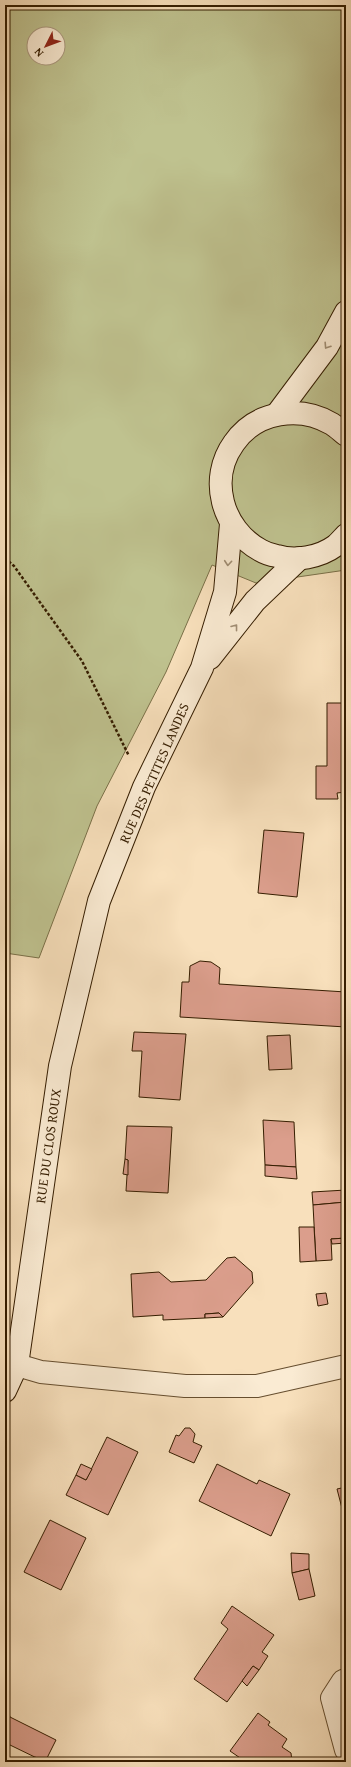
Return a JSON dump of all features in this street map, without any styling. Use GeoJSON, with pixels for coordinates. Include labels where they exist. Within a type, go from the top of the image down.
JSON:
{"type":"FeatureCollection","features":[{"type":"Feature","properties":{"kind":"main road"},"geometry":{"type":"LineString","coordinates":[[276,414],[327,347],[346,312]]}},
{"type":"Feature","properties":{"kind":"main road"},"geometry":{"type":"LineString","coordinates":[[342,543],[318,554],[300,558],[280,557],[261,551],[244,539],[231,524],[224,509],[221,492],[221,474],[226,458],[234,443],[246,430],[260,420],[276,414],[296,412],[315,416],[333,424],[346,435]]}},
{"type":"Feature","properties":{"kind":"main road","name":"RUE DES PETITES LANDES"},"geometry":{"type":"LineString","coordinates":[[99,901],[144,787],[202,668],[225,592],[231,524]]}},
{"type":"Feature","properties":{"kind":"main road","name":"RUE DES PETITES LANDES"},"geometry":{"type":"LineString","coordinates":[[202,668],[255,601],[300,558]]}},
{"type":"Feature","properties":{"kind":"main road","name":"RUE DU CLOS ROUX"},"geometry":{"type":"LineString","coordinates":[[5,1391],[17,1365],[60,1066],[99,901]]}},
{"type":"Feature","properties":{"kind":"main road"},"geometry":{"type":"LineString","coordinates":[[17,1365],[41,1372],[185,1386],[257,1386],[346,1366]]}},
{"type":"Feature","properties":{"kind":"main road"},"geometry":{"type":"LineString","coordinates":[[346,1680],[343,1681],[332,1698],[346,1750]]}},
{"type":"Feature","properties":{"kind":"path"},"geometry":{"type":"LineString","coordinates":[[5,558],[14,566],[82,661],[144,787]]}},
{"type":"Feature","properties":{"kind":"green space"},"geometry":{"type":"Polygon","coordinates":[[[5,5],[346,5],[346,570],[256,583],[212,565],[166,672],[97,806],[39,958],[5,953],[5,5]]]}},
{"type":"Feature","properties":{"kind":"building"},"geometry":{"type":"Polygon","coordinates":[[[327,703],[346,703],[346,792],[337,793],[338,799],[316,799],[316,766],[327,766],[327,703]]]}},
{"type":"Feature","properties":{"kind":"building"},"geometry":{"type":"Polygon","coordinates":[[[264,830],[304,833],[297,897],[258,893],[264,830]]]}},
{"type":"Feature","properties":{"kind":"building"},"geometry":{"type":"Polygon","coordinates":[[[200,961],[211,962],[220,968],[219,984],[346,992],[346,1027],[180,1017],[182,982],[189,982],[190,966],[200,961]]]}},
{"type":"Feature","properties":{"kind":"building"},"geometry":{"type":"Polygon","coordinates":[[[134,1032],[186,1034],[180,1100],[139,1097],[142,1051],[132,1051],[134,1032]]]}},
{"type":"Feature","properties":{"kind":"building"},"geometry":{"type":"Polygon","coordinates":[[[290,1035],[292,1069],[269,1070],[267,1036],[290,1035]]]}},
{"type":"Feature","properties":{"kind":"building"},"geometry":{"type":"Polygon","coordinates":[[[263,1120],[294,1122],[296,1167],[265,1165],[263,1120]]]}},
{"type":"Feature","properties":{"kind":"building"},"geometry":{"type":"Polygon","coordinates":[[[127,1126],[172,1127],[168,1193],[126,1191],[128,1160],[125,1159],[127,1126]]]}},
{"type":"Feature","properties":{"kind":"building"},"geometry":{"type":"Polygon","coordinates":[[[125,1159],[128,1160],[128,1175],[123,1174],[125,1159]]]}},
{"type":"Feature","properties":{"kind":"building"},"geometry":{"type":"Polygon","coordinates":[[[265,1165],[296,1167],[297,1179],[265,1176],[265,1165]]]}},
{"type":"Feature","properties":{"kind":"building"},"geometry":{"type":"Polygon","coordinates":[[[346,1190],[346,1202],[313,1205],[312,1192],[346,1190]]]}},
{"type":"Feature","properties":{"kind":"building"},"geometry":{"type":"Polygon","coordinates":[[[346,1202],[346,1238],[331,1239],[332,1260],[316,1261],[313,1205],[346,1202]]]}},
{"type":"Feature","properties":{"kind":"building"},"geometry":{"type":"Polygon","coordinates":[[[299,1227],[314,1227],[316,1261],[300,1262],[299,1227]]]}},
{"type":"Feature","properties":{"kind":"building"},"geometry":{"type":"Polygon","coordinates":[[[346,1238],[346,1243],[332,1244],[331,1239],[346,1238]]]}},
{"type":"Feature","properties":{"kind":"building"},"geometry":{"type":"Polygon","coordinates":[[[235,1257],[252,1272],[253,1283],[223,1317],[219,1313],[205,1314],[205,1318],[163,1320],[163,1315],[133,1317],[131,1274],[159,1272],[171,1282],[206,1280],[227,1258],[235,1257]]]}},
{"type":"Feature","properties":{"kind":"building"},"geometry":{"type":"Polygon","coordinates":[[[326,1293],[328,1304],[318,1306],[316,1294],[326,1293]]]}},
{"type":"Feature","properties":{"kind":"building"},"geometry":{"type":"Polygon","coordinates":[[[219,1313],[223,1317],[205,1318],[205,1314],[219,1313]]]}},
{"type":"Feature","properties":{"kind":"building"},"geometry":{"type":"Polygon","coordinates":[[[185,1428],[190,1428],[195,1434],[193,1442],[202,1446],[194,1463],[169,1452],[176,1435],[179,1436],[185,1428]]]}},
{"type":"Feature","properties":{"kind":"building"},"geometry":{"type":"Polygon","coordinates":[[[107,1437],[138,1452],[108,1515],[66,1495],[76,1475],[86,1480],[107,1437]]]}},
{"type":"Feature","properties":{"kind":"building"},"geometry":{"type":"Polygon","coordinates":[[[81,1464],[92,1469],[86,1480],[76,1475],[81,1464]]]}},
{"type":"Feature","properties":{"kind":"building"},"geometry":{"type":"Polygon","coordinates":[[[217,1464],[257,1484],[259,1480],[290,1494],[271,1536],[199,1501],[217,1464]]]}},
{"type":"Feature","properties":{"kind":"building"},"geometry":{"type":"Polygon","coordinates":[[[346,1487],[346,1515],[344,1516],[337,1489],[346,1487]]]}},
{"type":"Feature","properties":{"kind":"building"},"geometry":{"type":"Polygon","coordinates":[[[50,1520],[86,1538],[61,1590],[24,1572],[50,1520]]]}},
{"type":"Feature","properties":{"kind":"building"},"geometry":{"type":"Polygon","coordinates":[[[291,1553],[309,1554],[309,1569],[292,1573],[291,1553]]]}},
{"type":"Feature","properties":{"kind":"building"},"geometry":{"type":"Polygon","coordinates":[[[309,1569],[315,1596],[299,1600],[292,1573],[309,1569]]]}},
{"type":"Feature","properties":{"kind":"building"},"geometry":{"type":"Polygon","coordinates":[[[232,1606],[274,1635],[262,1652],[268,1656],[259,1670],[253,1666],[227,1702],[194,1679],[228,1629],[221,1623],[232,1606]]]}},
{"type":"Feature","properties":{"kind":"building"},"geometry":{"type":"Polygon","coordinates":[[[253,1666],[259,1670],[247,1686],[242,1681],[253,1666]]]}},
{"type":"Feature","properties":{"kind":"building"},"geometry":{"type":"Polygon","coordinates":[[[5,1701],[10,1717],[56,1740],[45,1762],[10,1745],[5,1745],[5,1701]]]}},
{"type":"Feature","properties":{"kind":"building"},"geometry":{"type":"Polygon","coordinates":[[[258,1713],[270,1722],[268,1725],[287,1739],[282,1747],[291,1753],[292,1762],[246,1762],[230,1751],[258,1713]]]}},
{"type":"Feature","properties":{"kind":"building"},"geometry":{"type":"Polygon","coordinates":[[[35,1757],[44,1762],[33,1762],[35,1757]]]}}]}
